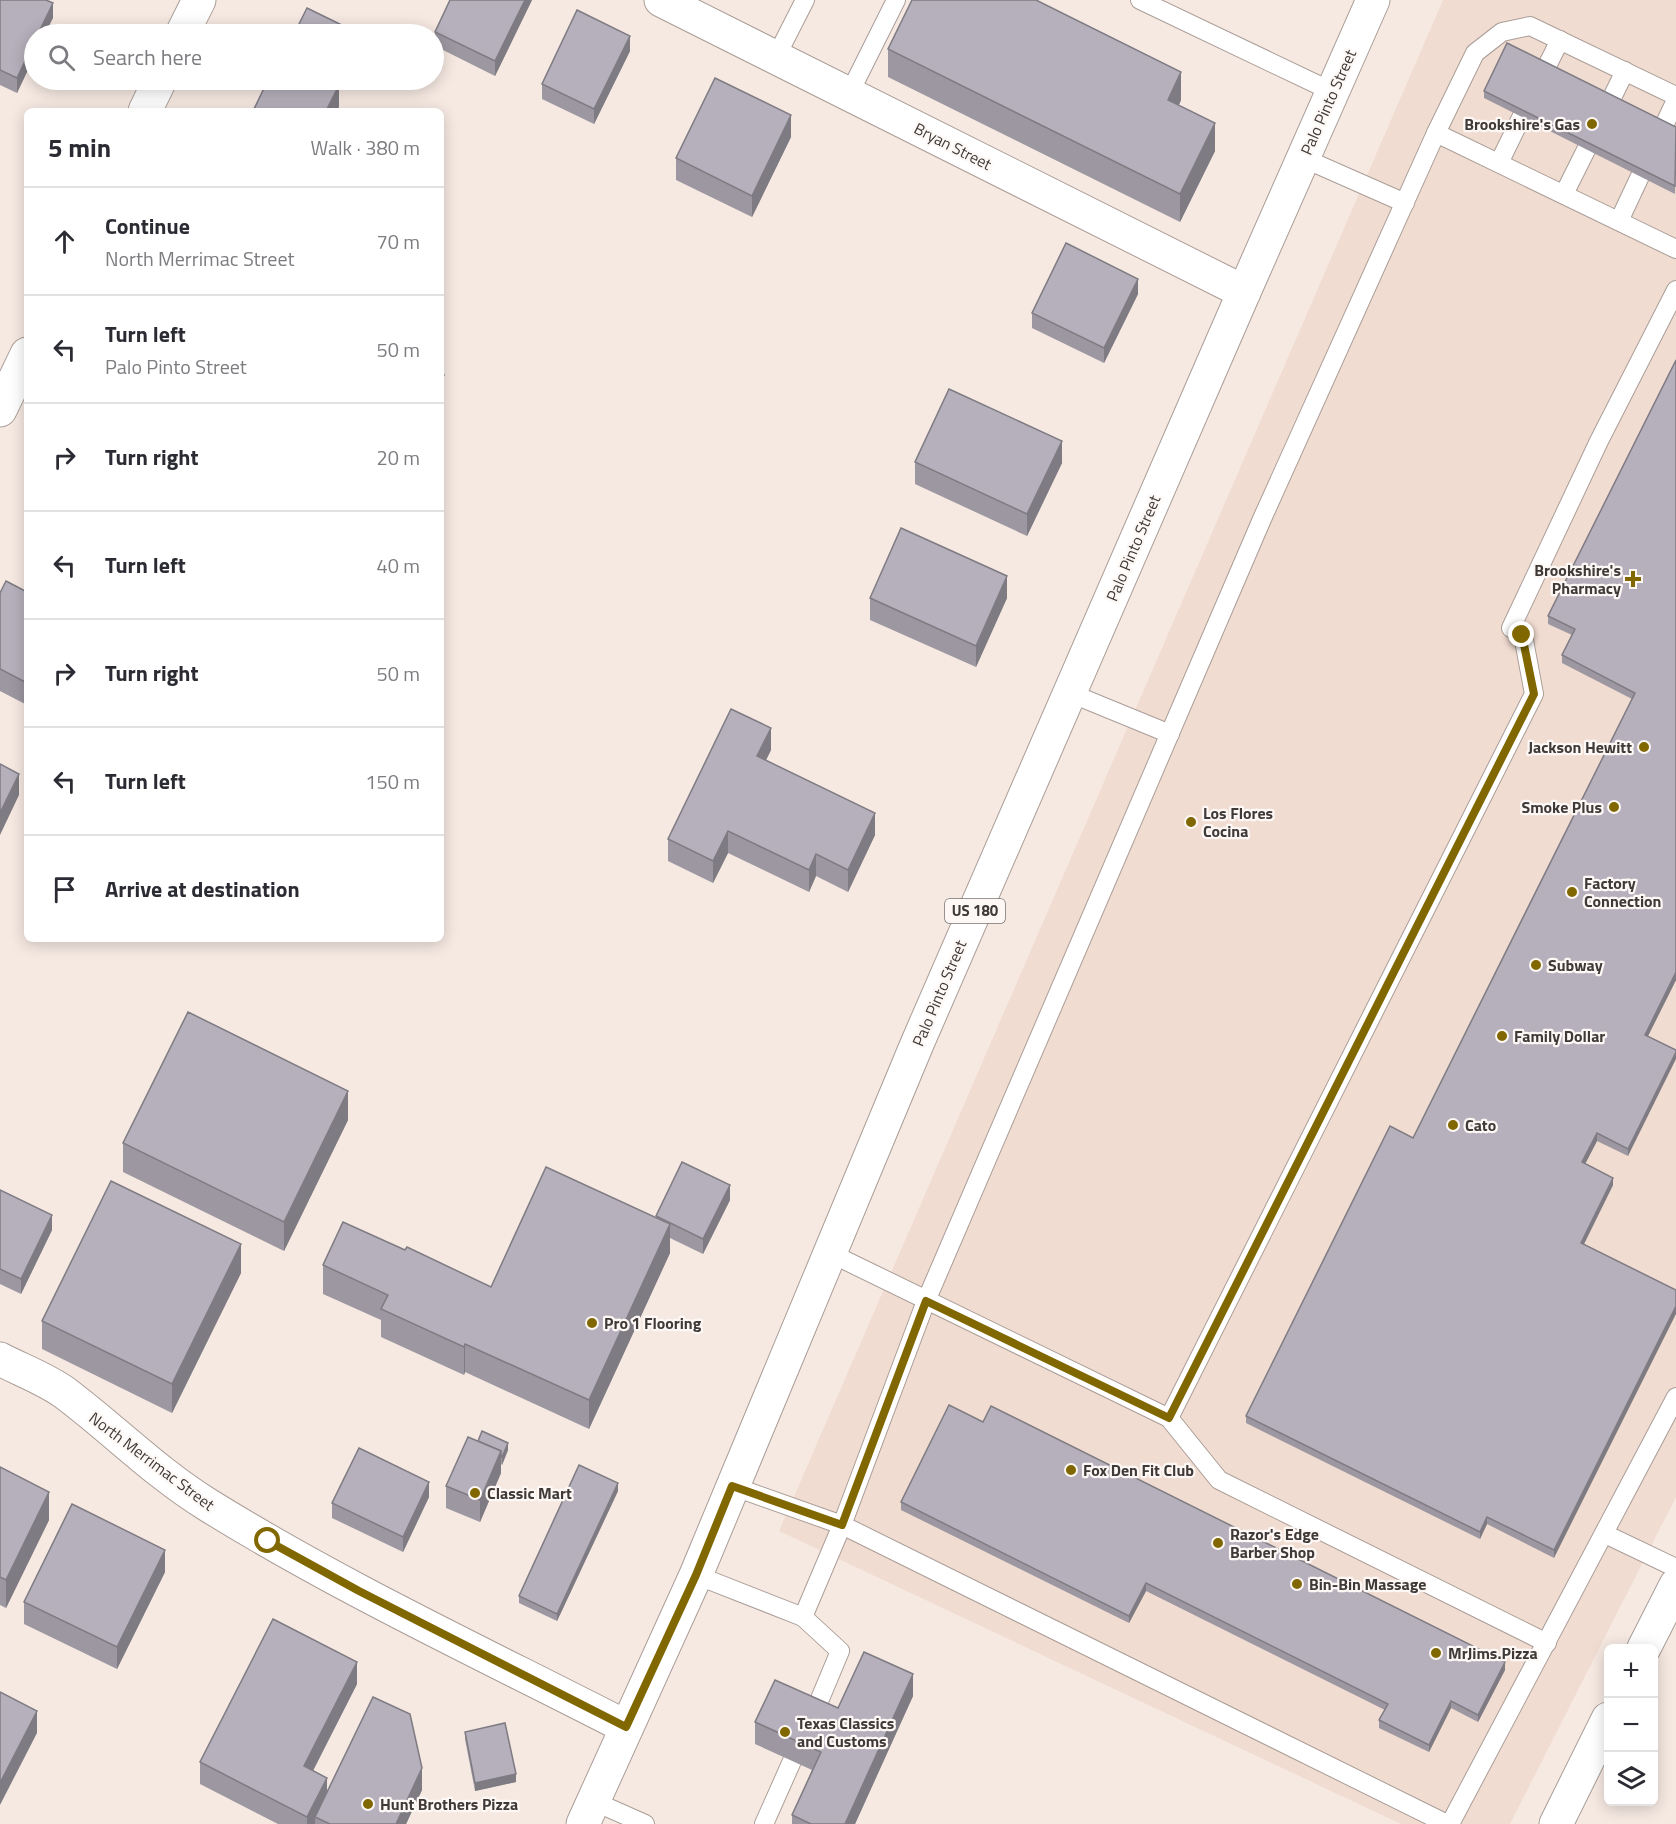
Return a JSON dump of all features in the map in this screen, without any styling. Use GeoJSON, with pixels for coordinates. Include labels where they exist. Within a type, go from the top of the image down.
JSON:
{"type":"FeatureCollection","features":[{"type":"Feature","properties":{"kind":"main road"},"geometry":{"type":"LineString","coordinates":[[187,24],[199,0]]}},
{"type":"Feature","properties":{"kind":"main road","name":"Palo Pinto Street"},"geometry":{"type":"LineString","coordinates":[[588,1813],[696,1575],[917,1044],[1373,0]]}},
{"type":"Feature","properties":{"kind":"main road","name":"Bryan Street"},"geometry":{"type":"LineString","coordinates":[[679,4],[776,57],[1244,292]]}},
{"type":"Feature","properties":{"kind":"main road"},"geometry":{"type":"LineString","coordinates":[[146,108],[155,90]]}},
{"type":"Feature","properties":{"kind":"main road"},"geometry":{"type":"LineString","coordinates":[[0,410],[24,360]]}},
{"type":"Feature","properties":{"kind":"main road","name":"North Merrimac Street"},"geometry":{"type":"LineString","coordinates":[[0,1359],[63,1391],[149,1462],[191,1493],[268,1541],[359,1591],[626,1727]]}},
{"type":"Feature","properties":{"kind":"main road"},"geometry":{"type":"LineString","coordinates":[[1646,1644],[1676,1585]]}},
{"type":"Feature","properties":{"kind":"main road"},"geometry":{"type":"LineString","coordinates":[[1556,1824],[1604,1727]]}},
{"type":"Feature","properties":{"kind":"lane"},"geometry":{"type":"LineString","coordinates":[[776,57],[805,0]]}},
{"type":"Feature","properties":{"kind":"lane"},"geometry":{"type":"LineString","coordinates":[[849,94],[896,0]]}},
{"type":"Feature","properties":{"kind":"lane"},"geometry":{"type":"LineString","coordinates":[[1140,0],[1333,92]]}},
{"type":"Feature","properties":{"kind":"lane"},"geometry":{"type":"LineString","coordinates":[[803,1617],[842,1525],[926,1301],[1262,519],[1436,133],[1475,53],[1502,32],[1530,26],[1676,98],[1660,134]]}},
{"type":"Feature","properties":{"kind":"lane"},"geometry":{"type":"LineString","coordinates":[[1541,78],[1560,40]]}},
{"type":"Feature","properties":{"kind":"lane"},"geometry":{"type":"LineString","coordinates":[[1606,110],[1625,71]]}},
{"type":"Feature","properties":{"kind":"lane"},"geometry":{"type":"LineString","coordinates":[[1499,164],[1522,116]]}},
{"type":"Feature","properties":{"kind":"lane"},"geometry":{"type":"LineString","coordinates":[[1436,133],[1676,249]]}},
{"type":"Feature","properties":{"kind":"lane"},"geometry":{"type":"LineString","coordinates":[[1564,194],[1587,148]]}},
{"type":"Feature","properties":{"kind":"lane"},"geometry":{"type":"LineString","coordinates":[[1303,158],[1405,203]]}},
{"type":"Feature","properties":{"kind":"lane"},"geometry":{"type":"LineString","coordinates":[[1619,221],[1642,172]]}},
{"type":"Feature","properties":{"kind":"lane"},"geometry":{"type":"LineString","coordinates":[[1169,1418],[1534,694],[1522,635],[1511,628],[1599,441],[1676,290]]}},
{"type":"Feature","properties":{"kind":"lane"},"geometry":{"type":"LineString","coordinates":[[1070,693],[1170,734]]}},
{"type":"Feature","properties":{"kind":"lane"},"geometry":{"type":"LineString","coordinates":[[830,1253],[1169,1418],[1219,1480],[1547,1643]]}},
{"type":"Feature","properties":{"kind":"lane"},"geometry":{"type":"LineString","coordinates":[[732,1486],[842,1525],[1448,1824],[1547,1643],[1676,1397]]}},
{"type":"Feature","properties":{"kind":"lane"},"geometry":{"type":"LineString","coordinates":[[1605,1534],[1676,1568]]}},
{"type":"Feature","properties":{"kind":"lane"},"geometry":{"type":"LineString","coordinates":[[696,1575],[803,1617],[840,1651],[812,1718]]}},
{"type":"Feature","properties":{"kind":"lane"},"geometry":{"type":"LineString","coordinates":[[764,1824],[792,1761]]}},
{"type":"Feature","properties":{"kind":"lane"},"geometry":{"type":"LineString","coordinates":[[588,1813],[645,1824]]}},
{"type":"Feature","properties":{"kind":"shaded area"},"geometry":{"type":"Polygon","coordinates":[[[1443,0],[1676,0],[1676,1497],[1510,1824],[1401,1824],[779,1531],[1443,0]]]}},
{"type":"Feature","properties":{"kind":"building"},"geometry":{"type":"Polygon","coordinates":[[[0,0],[46,0],[53,3],[43,24],[24,24],[24,63],[17,78],[0,70],[0,0]]]}},
{"type":"Feature","properties":{"kind":"building"},"geometry":{"type":"Polygon","coordinates":[[[450,0],[525,0],[495,61],[444,36],[444,24],[439,24],[450,0]]]}},
{"type":"Feature","properties":{"kind":"building"},"geometry":{"type":"Polygon","coordinates":[[[912,0],[1036,0],[1181,72],[1168,100],[1215,123],[1180,194],[888,49],[912,0]]]}},
{"type":"Feature","properties":{"kind":"building"},"geometry":{"type":"Polygon","coordinates":[[[307,8],[340,24],[299,24],[307,8]]]}},
{"type":"Feature","properties":{"kind":"building"},"geometry":{"type":"Polygon","coordinates":[[[577,10],[630,36],[594,109],[542,84],[577,10]]]}},
{"type":"Feature","properties":{"kind":"building"},"geometry":{"type":"Polygon","coordinates":[[[1507,43],[1676,127],[1675,186],[1484,91],[1507,43]]]}},
{"type":"Feature","properties":{"kind":"building"},"geometry":{"type":"Polygon","coordinates":[[[715,78],[791,115],[752,196],[676,158],[715,78]]]}},
{"type":"Feature","properties":{"kind":"building"},"geometry":{"type":"Polygon","coordinates":[[[263,90],[336,90],[328,108],[254,108],[263,90]]]}},
{"type":"Feature","properties":{"kind":"building"},"geometry":{"type":"Polygon","coordinates":[[[1066,243],[1138,279],[1104,348],[1032,313],[1066,243]]]}},
{"type":"Feature","properties":{"kind":"building"},"geometry":{"type":"Polygon","coordinates":[[[1676,360],[1676,972],[1645,1035],[1676,1052],[1628,1149],[1597,1133],[1582,1162],[1613,1178],[1581,1243],[1676,1290],[1676,1306],[1554,1550],[1487,1517],[1480,1532],[1246,1416],[1390,1126],[1413,1138],[1635,693],[1562,655],[1575,629],[1548,616],[1676,360]]]}},
{"type":"Feature","properties":{"kind":"building"},"geometry":{"type":"Polygon","coordinates":[[[949,389],[1062,441],[1027,514],[915,462],[949,389]]]}},
{"type":"Feature","properties":{"kind":"building"},"geometry":{"type":"Polygon","coordinates":[[[901,528],[1007,576],[976,646],[870,598],[901,528]]]}},
{"type":"Feature","properties":{"kind":"building"},"geometry":{"type":"Polygon","coordinates":[[[6,581],[24,590],[24,681],[0,669],[0,593],[6,581]]]}},
{"type":"Feature","properties":{"kind":"building"},"geometry":{"type":"Polygon","coordinates":[[[731,709],[771,728],[757,756],[875,813],[848,870],[816,854],[809,870],[728,831],[713,861],[668,839],[731,709]]]}},
{"type":"Feature","properties":{"kind":"building"},"geometry":{"type":"Polygon","coordinates":[[[0,764],[19,774],[0,813],[0,764]]]}},
{"type":"Feature","properties":{"kind":"building"},"geometry":{"type":"Polygon","coordinates":[[[188,1012],[348,1091],[284,1222],[123,1143],[188,1012]]]}},
{"type":"Feature","properties":{"kind":"building"},"geometry":{"type":"Polygon","coordinates":[[[682,1162],[730,1185],[703,1239],[656,1216],[682,1162]]]}},
{"type":"Feature","properties":{"kind":"building"},"geometry":{"type":"Polygon","coordinates":[[[546,1167],[670,1224],[589,1400],[381,1309],[388,1295],[323,1265],[343,1222],[405,1250],[407,1247],[491,1287],[546,1167]]]}},
{"type":"Feature","properties":{"kind":"building"},"geometry":{"type":"Polygon","coordinates":[[[111,1181],[241,1244],[172,1384],[42,1321],[111,1181]]]}},
{"type":"Feature","properties":{"kind":"building"},"geometry":{"type":"Polygon","coordinates":[[[0,1190],[52,1215],[21,1279],[0,1269],[0,1190]]]}},
{"type":"Feature","properties":{"kind":"building"},"geometry":{"type":"Polygon","coordinates":[[[949,1405],[983,1422],[991,1406],[1505,1662],[1478,1715],[1451,1701],[1429,1745],[1379,1720],[1388,1704],[1146,1583],[1129,1616],[901,1502],[949,1405]]]}},
{"type":"Feature","properties":{"kind":"building"},"geometry":{"type":"Polygon","coordinates":[[[482,1431],[508,1443],[502,1457],[501,1451],[478,1441],[482,1431]]]}},
{"type":"Feature","properties":{"kind":"building"},"geometry":{"type":"Polygon","coordinates":[[[468,1437],[501,1451],[480,1500],[446,1486],[468,1437]]]}},
{"type":"Feature","properties":{"kind":"building"},"geometry":{"type":"Polygon","coordinates":[[[359,1448],[429,1482],[403,1537],[332,1503],[359,1448]]]}},
{"type":"Feature","properties":{"kind":"building"},"geometry":{"type":"Polygon","coordinates":[[[579,1465],[618,1483],[557,1614],[519,1596],[579,1465]]]}},
{"type":"Feature","properties":{"kind":"building"},"geometry":{"type":"Polygon","coordinates":[[[0,1467],[49,1492],[6,1580],[0,1577],[0,1467]]]}},
{"type":"Feature","properties":{"kind":"building"},"geometry":{"type":"Polygon","coordinates":[[[72,1504],[165,1550],[117,1647],[24,1602],[72,1504]]]}},
{"type":"Feature","properties":{"kind":"building"},"geometry":{"type":"Polygon","coordinates":[[[273,1619],[357,1662],[304,1766],[327,1778],[307,1817],[200,1762],[273,1619]]]}},
{"type":"Feature","properties":{"kind":"building"},"geometry":{"type":"Polygon","coordinates":[[[864,1652],[913,1674],[845,1824],[811,1824],[792,1815],[821,1752],[755,1722],[775,1680],[838,1708],[864,1652]]]}},
{"type":"Feature","properties":{"kind":"building"},"geometry":{"type":"Polygon","coordinates":[[[0,1692],[37,1711],[0,1783],[0,1692]]]}},
{"type":"Feature","properties":{"kind":"building"},"geometry":{"type":"Polygon","coordinates":[[[373,1697],[410,1714],[422,1768],[396,1824],[330,1824],[315,1817],[373,1697]]]}},
{"type":"Feature","properties":{"kind":"building"},"geometry":{"type":"Polygon","coordinates":[[[505,1723],[516,1774],[475,1783],[465,1732],[505,1723]]]}},
{"type":"Feature","properties":{"kind":"place","name":"Brookshire's Gas"},"geometry":{"type":"Point","coordinates":[1592,124]}},
{"type":"Feature","properties":{"kind":"place","name":"Brookshire's Pharmacy"},"geometry":{"type":"Point","coordinates":[1633,579]}},
{"type":"Feature","properties":{"kind":"place","name":"Jackson Hewitt"},"geometry":{"type":"Point","coordinates":[1644,747]}},
{"type":"Feature","properties":{"kind":"place","name":"Smoke Plus"},"geometry":{"type":"Point","coordinates":[1614,807]}},
{"type":"Feature","properties":{"kind":"place","name":"Los Flores Cocina"},"geometry":{"type":"Point","coordinates":[1191,822]}},
{"type":"Feature","properties":{"kind":"place","name":"Factory Connection"},"geometry":{"type":"Point","coordinates":[1572,892]}},
{"type":"Feature","properties":{"kind":"place","name":"Subway"},"geometry":{"type":"Point","coordinates":[1536,965]}},
{"type":"Feature","properties":{"kind":"place","name":"Family Dollar"},"geometry":{"type":"Point","coordinates":[1502,1036]}},
{"type":"Feature","properties":{"kind":"place","name":"Cato"},"geometry":{"type":"Point","coordinates":[1453,1125]}},
{"type":"Feature","properties":{"kind":"place","name":"Pro 1 Flooring"},"geometry":{"type":"Point","coordinates":[592,1323]}},
{"type":"Feature","properties":{"kind":"place","name":"Fox Den Fit Club"},"geometry":{"type":"Point","coordinates":[1071,1470]}},
{"type":"Feature","properties":{"kind":"place","name":"Classic Mart"},"geometry":{"type":"Point","coordinates":[475,1493]}},
{"type":"Feature","properties":{"kind":"place","name":"Razor's Edge Barber Shop"},"geometry":{"type":"Point","coordinates":[1218,1543]}},
{"type":"Feature","properties":{"kind":"place","name":"Bin-Bin Massage"},"geometry":{"type":"Point","coordinates":[1297,1584]}},
{"type":"Feature","properties":{"kind":"place","name":"MrJims.Pizza"},"geometry":{"type":"Point","coordinates":[1436,1653]}},
{"type":"Feature","properties":{"kind":"place","name":"Texas Classics and Customs"},"geometry":{"type":"Point","coordinates":[785,1732]}},
{"type":"Feature","properties":{"kind":"place","name":"Hunt Brothers Pizza"},"geometry":{"type":"Point","coordinates":[368,1804]}},
{"type":"Feature","properties":{"kind":"route"},"geometry":{"type":"LineString","coordinates":[[268,1541],[359,1591],[626,1727],[696,1575],[732,1486],[842,1525],[926,1301],[1169,1418],[1534,694],[1522,635]]}}]}
